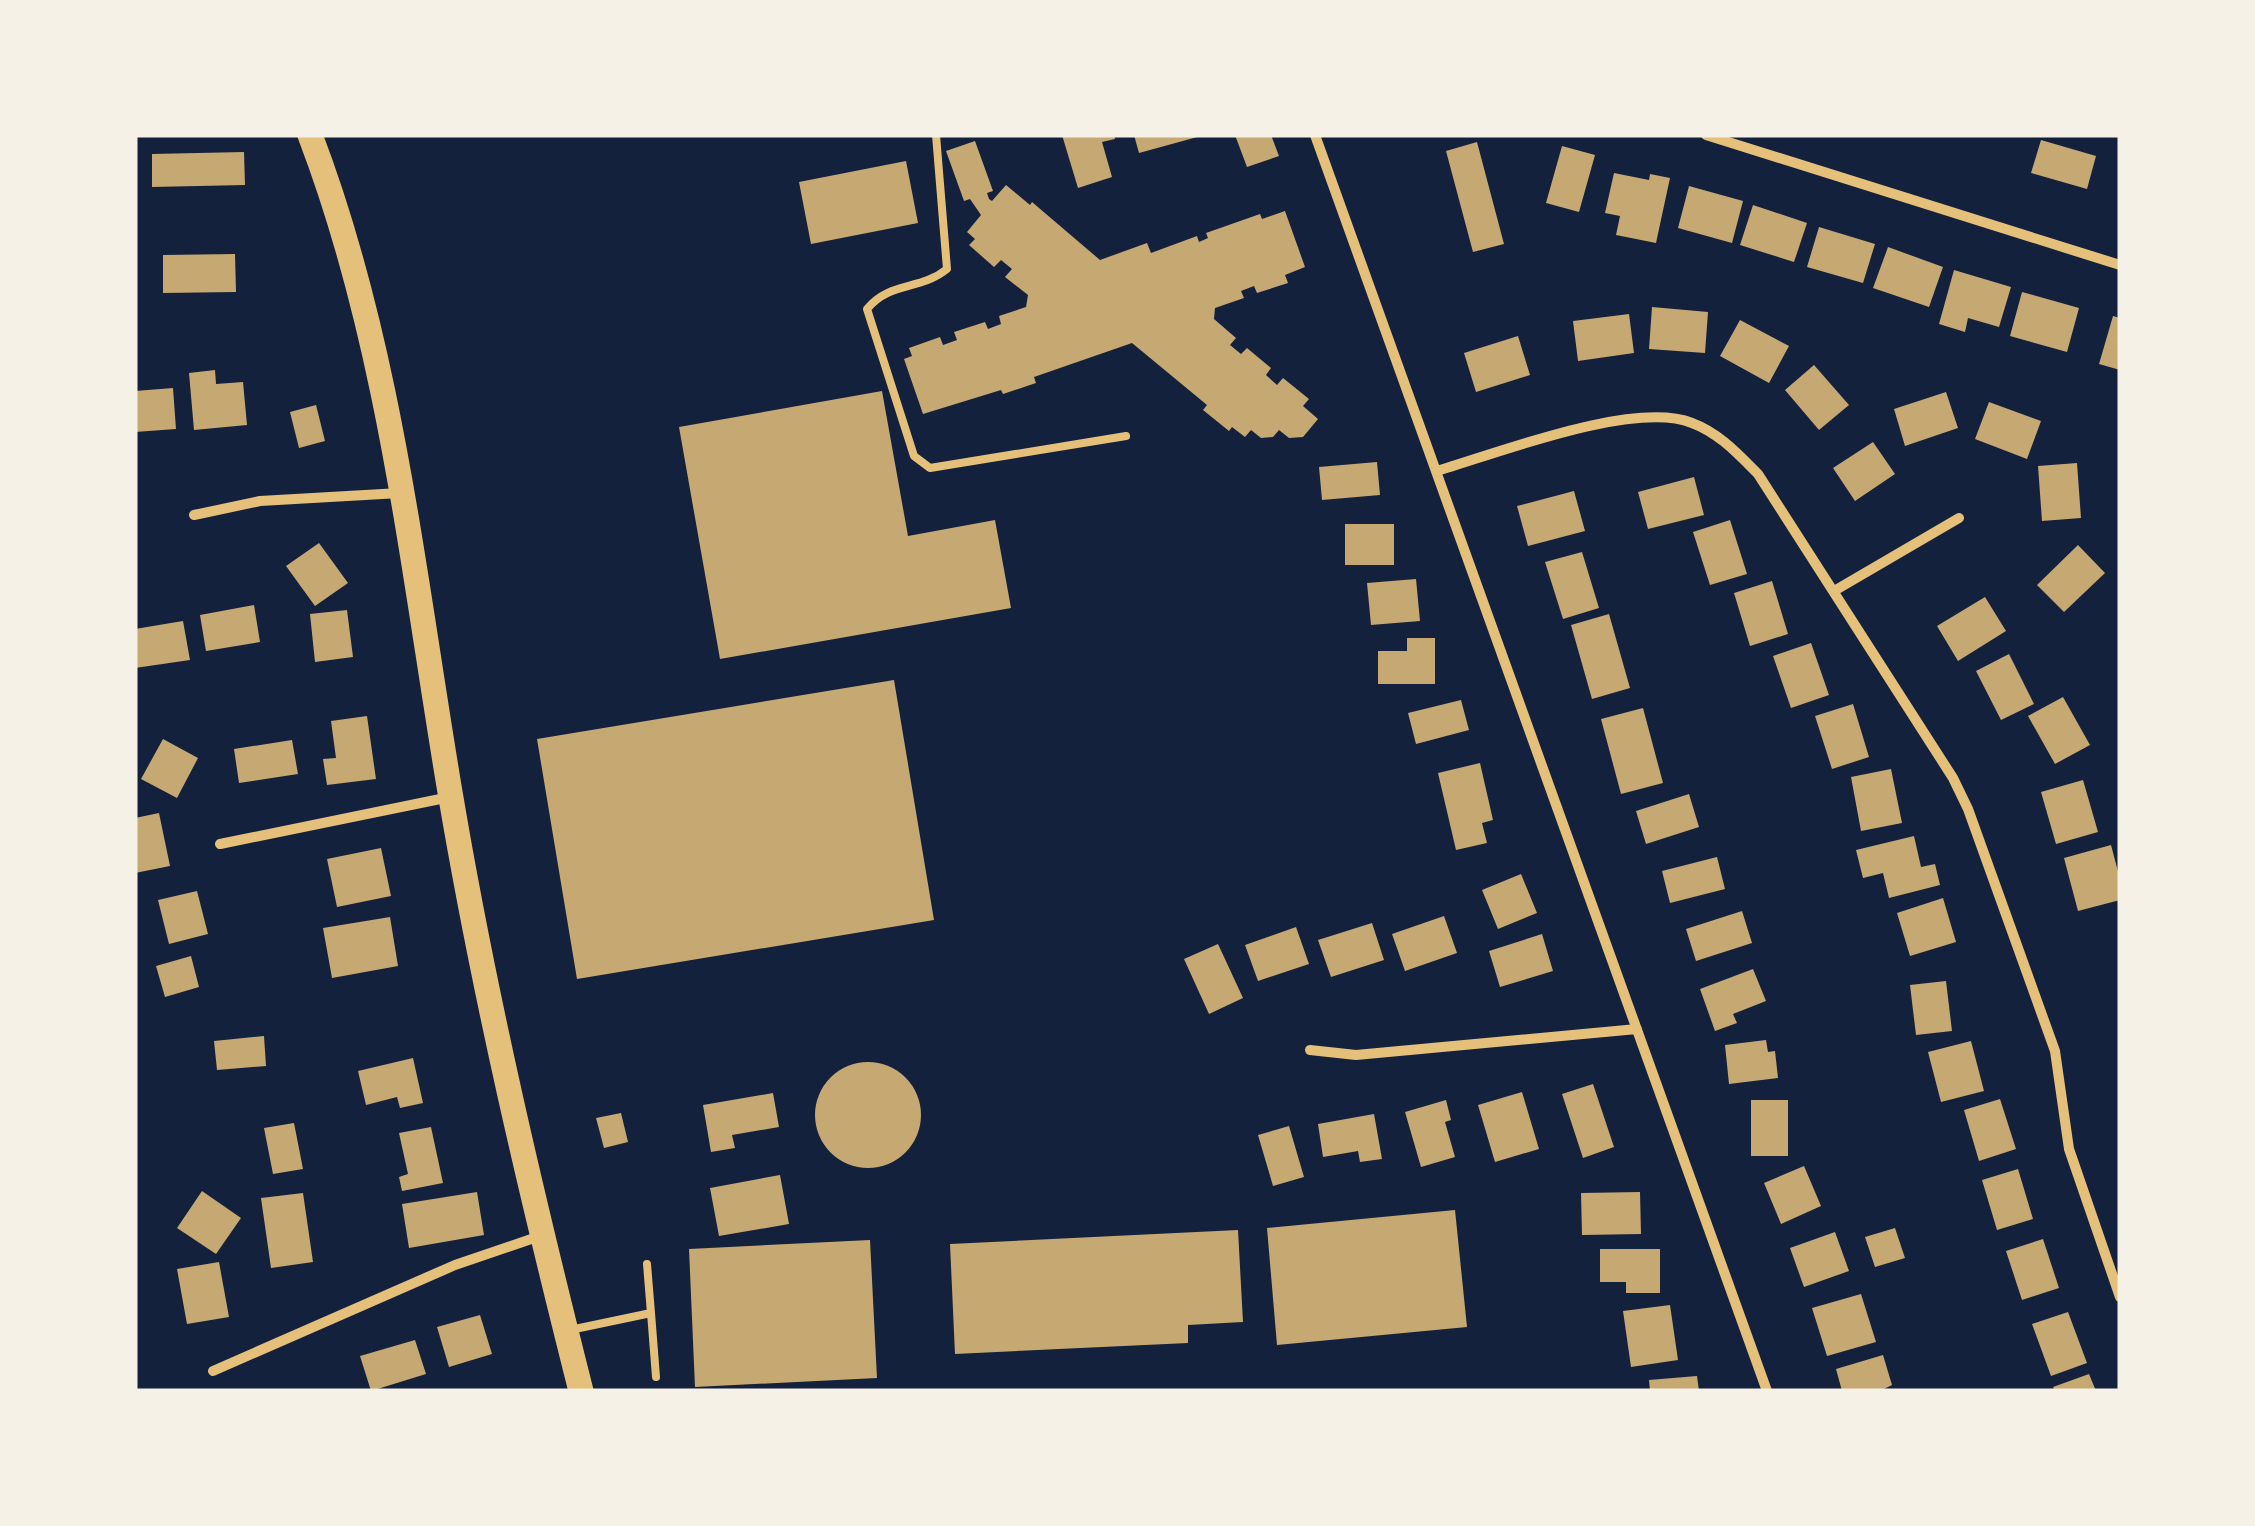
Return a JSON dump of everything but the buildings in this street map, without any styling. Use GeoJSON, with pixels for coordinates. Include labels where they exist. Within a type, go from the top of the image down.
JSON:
{"type":"FeatureCollection","features":[{"type":"Feature","properties":{"kind":"main road"},"geometry":{"type":"LineString","coordinates":[[310,135],[342,220],[379,372],[450,796],[542,1235],[581,1391]]}},
{"type":"Feature","properties":{"kind":"street"},"geometry":{"type":"LineString","coordinates":[[1316,135],[1768,1391]]}},
{"type":"Feature","properties":{"kind":"street"},"geometry":{"type":"LineString","coordinates":[[1706,135],[2120,265]]}},
{"type":"Feature","properties":{"kind":"street"},"geometry":{"type":"LineString","coordinates":[[1437,471],[1558,435],[1638,417],[1670,417],[1692,423],[1723,440],[1758,474],[1953,778],[1968,809],[2055,1051],[2069,1148],[2120,1297]]}},
{"type":"Feature","properties":{"kind":"street"},"geometry":{"type":"LineString","coordinates":[[194,515],[260,501],[400,492]]}},
{"type":"Feature","properties":{"kind":"street"},"geometry":{"type":"LineString","coordinates":[[1834,591],[1959,518]]}},
{"type":"Feature","properties":{"kind":"street"},"geometry":{"type":"LineString","coordinates":[[220,844],[450,796]]}},
{"type":"Feature","properties":{"kind":"street"},"geometry":{"type":"LineString","coordinates":[[1310,1050],[1356,1054],[1637,1029]]}},
{"type":"Feature","properties":{"kind":"street"},"geometry":{"type":"LineString","coordinates":[[213,1372],[456,1266],[542,1235]]}},
{"type":"Feature","properties":{"kind":"lane"},"geometry":{"type":"LineString","coordinates":[[936,135],[947,269],[934,280],[880,293],[867,309],[914,456],[930,468],[1126,436]]}},
{"type":"Feature","properties":{"kind":"lane"},"geometry":{"type":"LineString","coordinates":[[647,1264],[656,1377]]}},
{"type":"Feature","properties":{"kind":"lane"},"geometry":{"type":"LineString","coordinates":[[566,1330],[651,1313]]}}]}
